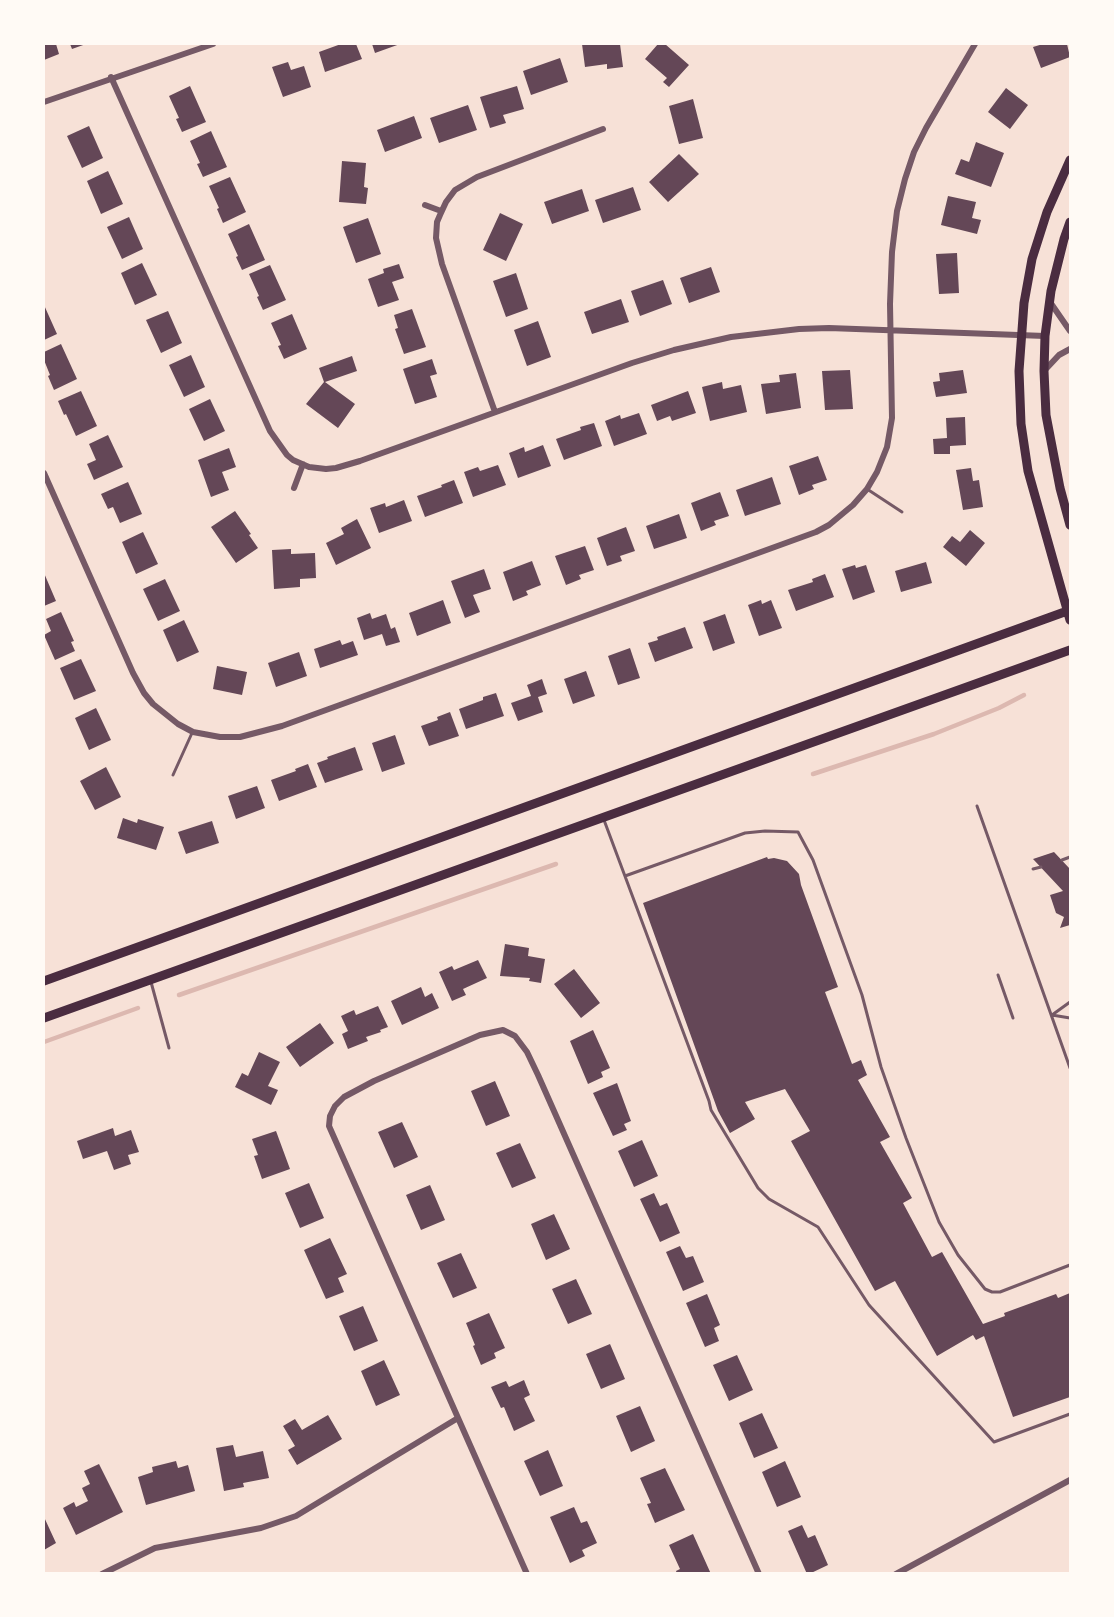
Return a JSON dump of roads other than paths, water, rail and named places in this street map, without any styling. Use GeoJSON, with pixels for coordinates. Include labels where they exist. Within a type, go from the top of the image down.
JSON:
{"type":"FeatureCollection","features":[{"type":"Feature","properties":{"kind":"main road"},"geometry":{"type":"LineString","coordinates":[[44,981],[1070,614],[1028,471],[1019,402],[1024,303],[1032,259],[1047,212],[1071,160]]}},
{"type":"Feature","properties":{"kind":"main road"},"geometry":{"type":"LineString","coordinates":[[1071,222],[1064,239],[1049,302],[1044,371],[1046,415],[1060,488],[1071,525]]}},
{"type":"Feature","properties":{"kind":"main road"},"geometry":{"type":"LineString","coordinates":[[44,1018],[1071,650]]}},
{"type":"Feature","properties":{"kind":"street"},"geometry":{"type":"LineString","coordinates":[[44,102],[111,77],[213,44]]}},
{"type":"Feature","properties":{"kind":"street"},"geometry":{"type":"LineString","coordinates":[[44,473],[133,674],[144,693],[169,719],[193,732],[220,737],[240,736],[282,726],[816,532],[829,525],[853,505],[867,489],[887,447],[892,417],[889,329],[892,252],[897,211],[905,179],[926,128],[975,44]]}},
{"type":"Feature","properties":{"kind":"street"},"geometry":{"type":"LineString","coordinates":[[111,77],[270,432],[287,455],[303,464],[319,469],[336,468],[632,363],[709,341],[799,328],[889,329],[1045,336]]}},
{"type":"Feature","properties":{"kind":"street"},"geometry":{"type":"LineString","coordinates":[[495,412],[442,264],[436,230],[441,212],[455,190],[477,177],[603,129]]}},
{"type":"Feature","properties":{"kind":"street"},"geometry":{"type":"LineString","coordinates":[[425,205],[441,212]]}},
{"type":"Feature","properties":{"kind":"street"},"geometry":{"type":"LineString","coordinates":[[1049,302],[1071,331]]}},
{"type":"Feature","properties":{"kind":"street"},"geometry":{"type":"LineString","coordinates":[[1044,371],[1059,356],[1071,349]]}},
{"type":"Feature","properties":{"kind":"street"},"geometry":{"type":"LineString","coordinates":[[294,488],[303,464]]}},
{"type":"Feature","properties":{"kind":"street"},"geometry":{"type":"LineString","coordinates":[[527,1574],[329,1126],[334,1106],[344,1097],[480,1035],[503,1030],[515,1036],[527,1052],[538,1075],[759,1574]]}},
{"type":"Feature","properties":{"kind":"street"},"geometry":{"type":"LineString","coordinates":[[102,1574],[155,1548],[261,1528],[296,1516],[458,1418]]}},
{"type":"Feature","properties":{"kind":"street"},"geometry":{"type":"LineString","coordinates":[[896,1574],[1071,1480]]}},
{"type":"Feature","properties":{"kind":"lane"},"geometry":{"type":"LineString","coordinates":[[867,489],[902,512]]}},
{"type":"Feature","properties":{"kind":"lane"},"geometry":{"type":"LineString","coordinates":[[173,775],[193,732]]}},
{"type":"Feature","properties":{"kind":"lane"},"geometry":{"type":"LineString","coordinates":[[977,806],[1071,1068]]}},
{"type":"Feature","properties":{"kind":"lane"},"geometry":{"type":"LineString","coordinates":[[604,818],[711,1110],[758,1188],[769,1199],[818,1227],[869,1305],[994,1442],[1071,1414]]}},
{"type":"Feature","properties":{"kind":"lane"},"geometry":{"type":"LineString","coordinates":[[625,876],[745,833],[798,832],[813,860],[862,995],[881,1067],[906,1138],[939,1222],[958,1255],[985,1289],[992,1292],[1000,1292],[1071,1265]]}},
{"type":"Feature","properties":{"kind":"lane"},"geometry":{"type":"LineString","coordinates":[[1062,860],[1071,857]]}},
{"type":"Feature","properties":{"kind":"lane"},"geometry":{"type":"LineString","coordinates":[[1033,869],[1041,867]]}},
{"type":"Feature","properties":{"kind":"lane"},"geometry":{"type":"LineString","coordinates":[[998,975],[1013,1018]]}},
{"type":"Feature","properties":{"kind":"lane"},"geometry":{"type":"LineString","coordinates":[[150,980],[169,1048]]}},
{"type":"Feature","properties":{"kind":"lane"},"geometry":{"type":"LineString","coordinates":[[1052,1015],[1071,1002]]}},
{"type":"Feature","properties":{"kind":"lane"},"geometry":{"type":"LineString","coordinates":[[1052,1015],[1071,1018]]}},
{"type":"Feature","properties":{"kind":"waterway"},"geometry":{"type":"LineString","coordinates":[[813,774],[934,734],[999,708],[1024,695]]}},
{"type":"Feature","properties":{"kind":"waterway"},"geometry":{"type":"LineString","coordinates":[[179,995],[556,864]]}},
{"type":"Feature","properties":{"kind":"waterway"},"geometry":{"type":"LineString","coordinates":[[44,1042],[138,1008]]}}]}
